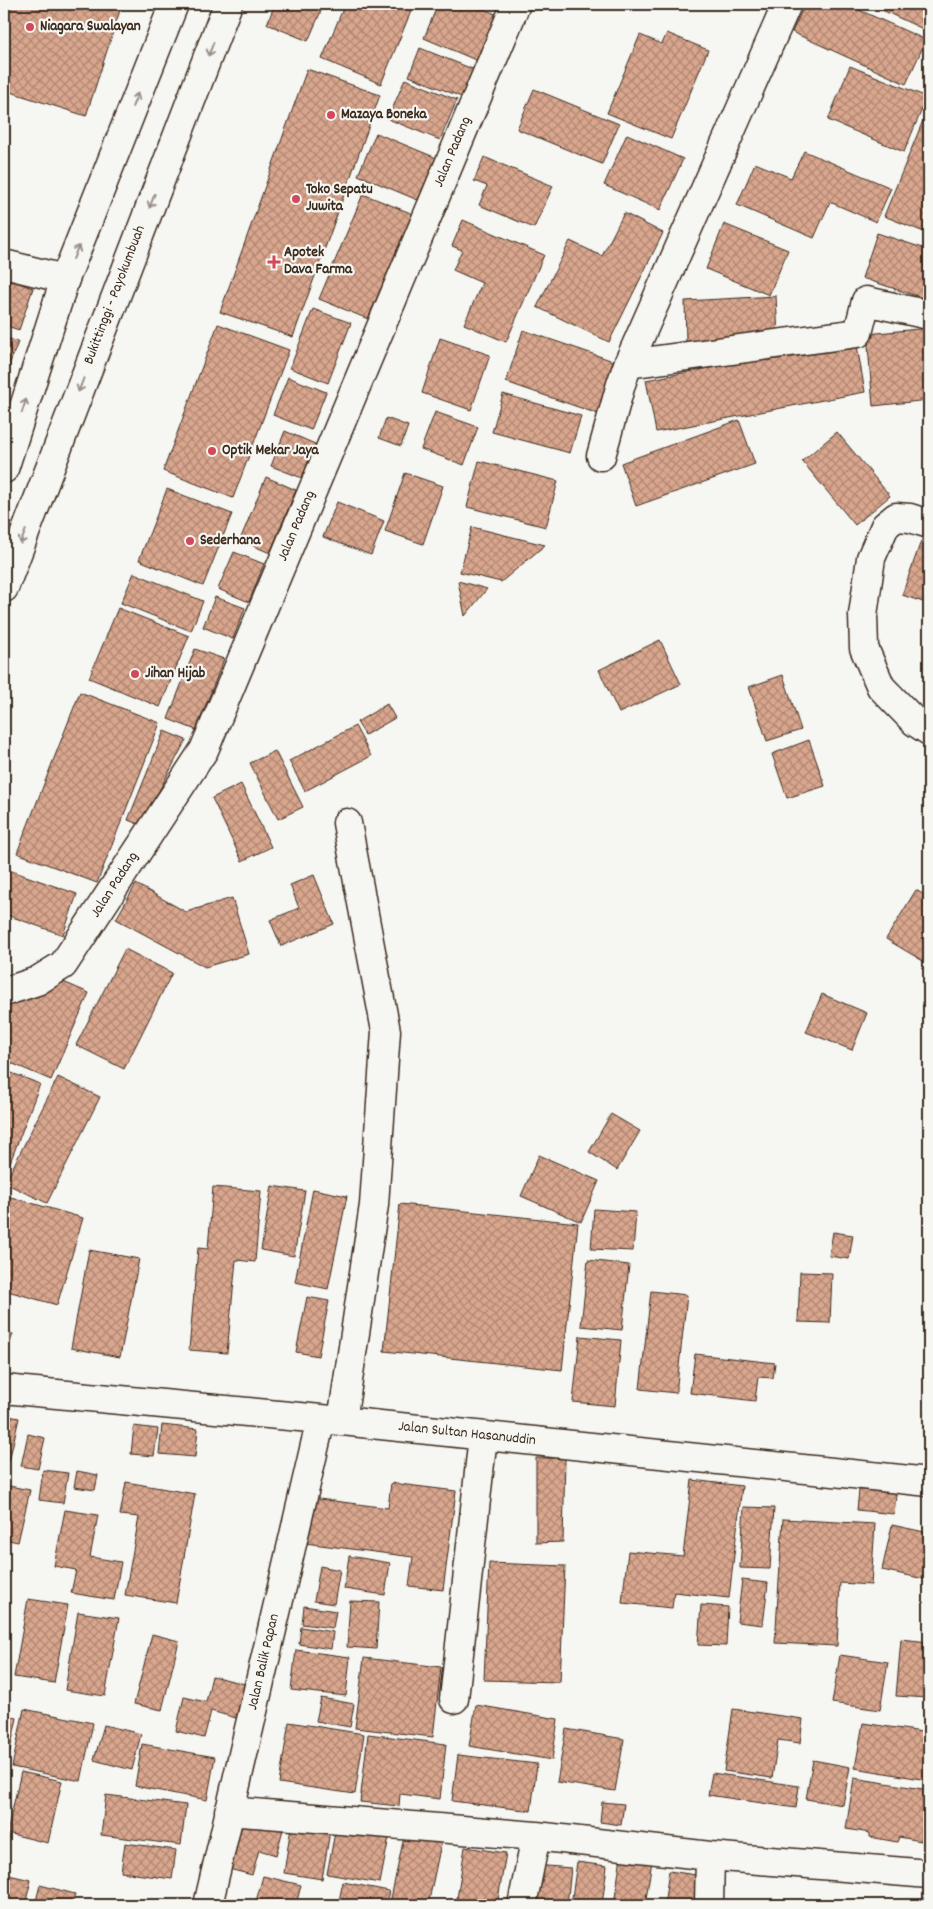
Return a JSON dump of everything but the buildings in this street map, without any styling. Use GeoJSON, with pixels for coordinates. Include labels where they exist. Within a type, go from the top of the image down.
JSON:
{"type":"FeatureCollection","features":[{"type":"Feature","properties":{"kind":"main road"},"geometry":{"type":"LineString","coordinates":[[4,469],[65,279],[174,4]]}},
{"type":"Feature","properties":{"kind":"main road","name":"Bukittinggi - Payokumbuah"},"geometry":{"type":"LineString","coordinates":[[4,588],[228,4]]}},
{"type":"Feature","properties":{"kind":"main road","name":"Jalan Padang"},"geometry":{"type":"LineString","coordinates":[[4,992],[37,981],[63,965],[204,750],[516,4]]}},
{"type":"Feature","properties":{"kind":"main road"},"geometry":{"type":"LineString","coordinates":[[601,456],[620,384],[628,364],[788,4]]}},
{"type":"Feature","properties":{"kind":"main road"},"geometry":{"type":"LineString","coordinates":[[4,264],[65,279]]}},
{"type":"Feature","properties":{"kind":"main road"},"geometry":{"type":"LineString","coordinates":[[628,364],[858,333],[866,301],[929,315]]}},
{"type":"Feature","properties":{"kind":"main road"},"geometry":{"type":"LineString","coordinates":[[929,524],[910,518],[896,517],[885,526],[871,558],[863,615],[864,648],[881,687],[915,722],[929,731]]}},
{"type":"Feature","properties":{"kind":"main road","name":"Jalan Balik Papan"},"geometry":{"type":"LineString","coordinates":[[208,1905],[229,1811],[331,1420],[374,1205],[386,1031],[347,823]]}},
{"type":"Feature","properties":{"kind":"main road","name":"Jalan Sultan Hasanuddin"},"geometry":{"type":"LineString","coordinates":[[4,1389],[331,1420],[929,1482]]}},
{"type":"Feature","properties":{"kind":"main road"},"geometry":{"type":"LineString","coordinates":[[454,1699],[483,1436]]}},
{"type":"Feature","properties":{"kind":"main road"},"geometry":{"type":"LineString","coordinates":[[229,1811],[536,1836],[710,1856],[929,1874]]}},
{"type":"Feature","properties":{"kind":"main road"},"geometry":{"type":"LineString","coordinates":[[522,1905],[536,1836]]}},
{"type":"Feature","properties":{"kind":"main road"},"geometry":{"type":"LineString","coordinates":[[710,1856],[710,1905]]}},
{"type":"Feature","properties":{"kind":"place","name":"Niagara Swalayan"},"geometry":{"type":"Point","coordinates":[30,27]}},
{"type":"Feature","properties":{"kind":"place","name":"Mazaya Boneka"},"geometry":{"type":"Point","coordinates":[331,115]}},
{"type":"Feature","properties":{"kind":"place","name":"Toko Sepatu Juwita"},"geometry":{"type":"Point","coordinates":[296,199]}},
{"type":"Feature","properties":{"kind":"place","name":"Apotek Dava Farma"},"geometry":{"type":"Point","coordinates":[274,262]}},
{"type":"Feature","properties":{"kind":"place","name":"Optik Mekar Jaya"},"geometry":{"type":"Point","coordinates":[212,451]}},
{"type":"Feature","properties":{"kind":"place","name":"Sederhana"},"geometry":{"type":"Point","coordinates":[190,541]}},
{"type":"Feature","properties":{"kind":"place","name":"Jihan Hijab"},"geometry":{"type":"Point","coordinates":[135,674]}}]}
